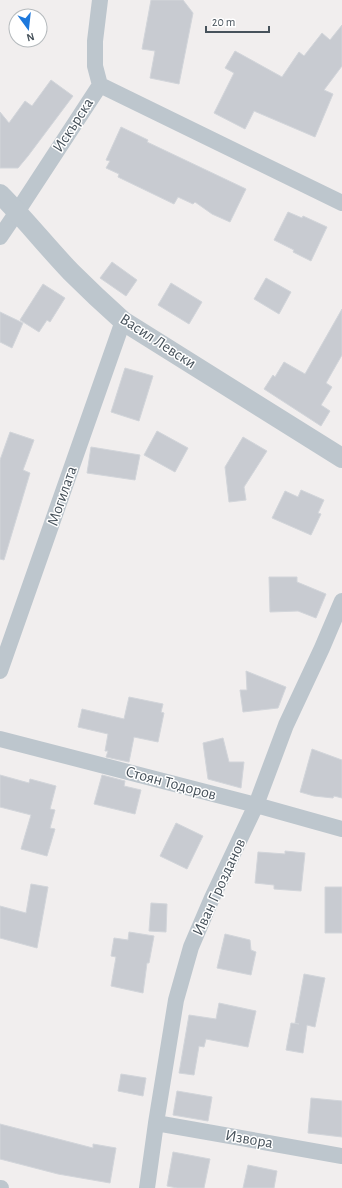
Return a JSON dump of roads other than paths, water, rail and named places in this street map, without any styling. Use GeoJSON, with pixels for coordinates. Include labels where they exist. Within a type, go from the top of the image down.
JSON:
{"type":"FeatureCollection","features":[{"type":"Feature","properties":{"kind":"street","name":"Искърска"},"geometry":{"type":"LineString","coordinates":[[0,237],[100,85],[95,66],[95,41],[100,0]]}},
{"type":"Feature","properties":{"kind":"street"},"geometry":{"type":"LineString","coordinates":[[100,85],[342,203]]}},
{"type":"Feature","properties":{"kind":"street","name":"Васил Левски"},"geometry":{"type":"LineString","coordinates":[[0,194],[71,272],[99,300],[124,321],[342,458]]}},
{"type":"Feature","properties":{"kind":"street","name":"Могилата"},"geometry":{"type":"LineString","coordinates":[[0,672],[124,321]]}},
{"type":"Feature","properties":{"kind":"street","name":"Иван Грозданов"},"geometry":{"type":"LineString","coordinates":[[147,1188],[176,1000],[191,947],[212,898],[256,806],[286,725],[342,601]]}},
{"type":"Feature","properties":{"kind":"street","name":"Стоян Тодоров"},"geometry":{"type":"LineString","coordinates":[[0,739],[342,829]]}},
{"type":"Feature","properties":{"kind":"street","name":"Извора"},"geometry":{"type":"LineString","coordinates":[[156,1122],[342,1156]]}}]}
